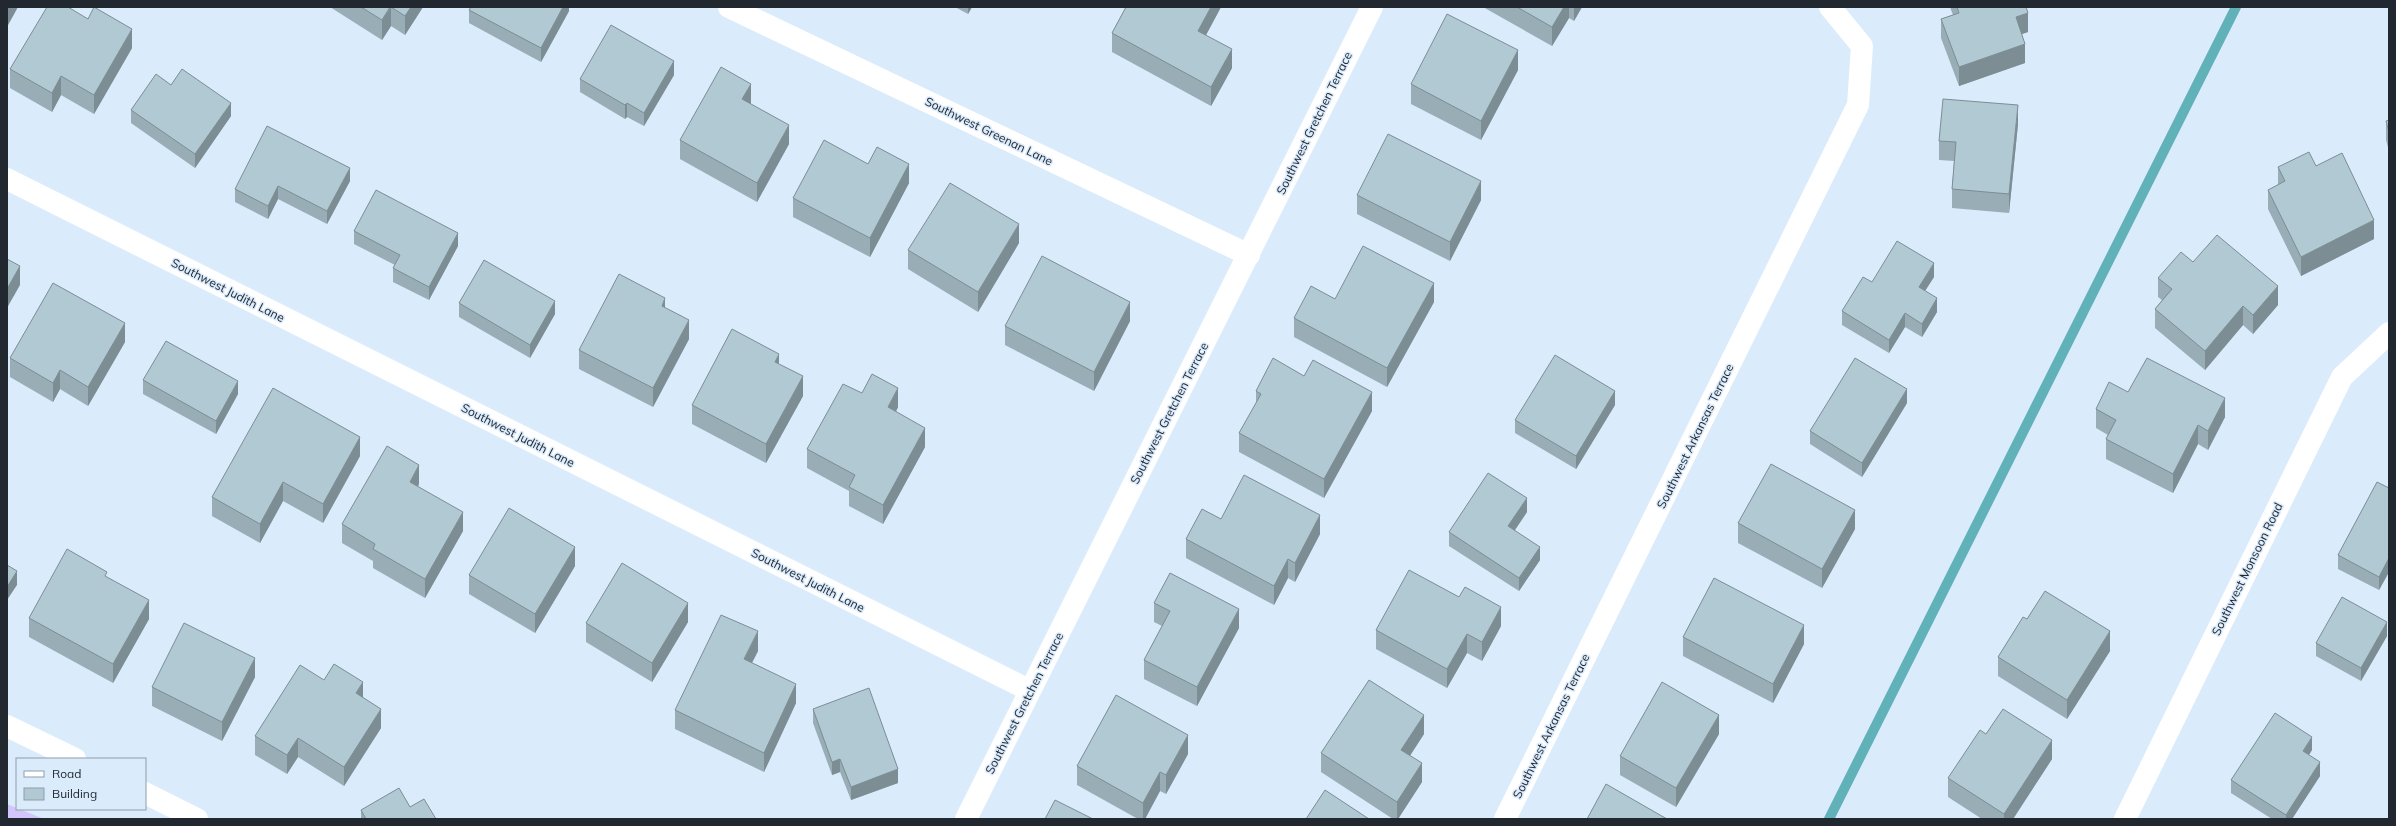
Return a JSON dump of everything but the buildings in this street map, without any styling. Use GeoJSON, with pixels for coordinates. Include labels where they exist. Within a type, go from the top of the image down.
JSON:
{"type":"FeatureCollection","features":[{"type":"Feature","properties":{"kind":"street","name":"Southwest Greenan Lane"},"geometry":{"type":"LineString","coordinates":[[729,7],[1249,255]]}},
{"type":"Feature","properties":{"kind":"street","name":"Southwest Gretchen Terrace"},"geometry":{"type":"LineString","coordinates":[[966,819],[1029,690],[1249,255],[1372,7]]}},
{"type":"Feature","properties":{"kind":"street","name":"Southwest Arkansas Terrace"},"geometry":{"type":"LineString","coordinates":[[1505,819],[1858,105],[1862,46],[1830,7]]}},
{"type":"Feature","properties":{"kind":"street","name":"Southwest Judith Lane"},"geometry":{"type":"LineString","coordinates":[[7,179],[1029,690]]}},
{"type":"Feature","properties":{"kind":"street","name":"Southwest Monsoon Road"},"geometry":{"type":"LineString","coordinates":[[2124,819],[2342,377],[2389,333]]}},
{"type":"Feature","properties":{"kind":"street"},"geometry":{"type":"LineString","coordinates":[[7,726],[73,758]]}},
{"type":"Feature","properties":{"kind":"street"},"geometry":{"type":"LineString","coordinates":[[146,794],[197,819]]}},
{"type":"Feature","properties":{"kind":"shaded area"},"geometry":{"type":"Polygon","coordinates":[[[7,804],[16,808],[16,810],[22,810],[44,819],[7,819],[7,804]]]}},
{"type":"Feature","properties":{"kind":"waterway"},"geometry":{"type":"LineString","coordinates":[[1829,819],[2236,7]]}}]}
